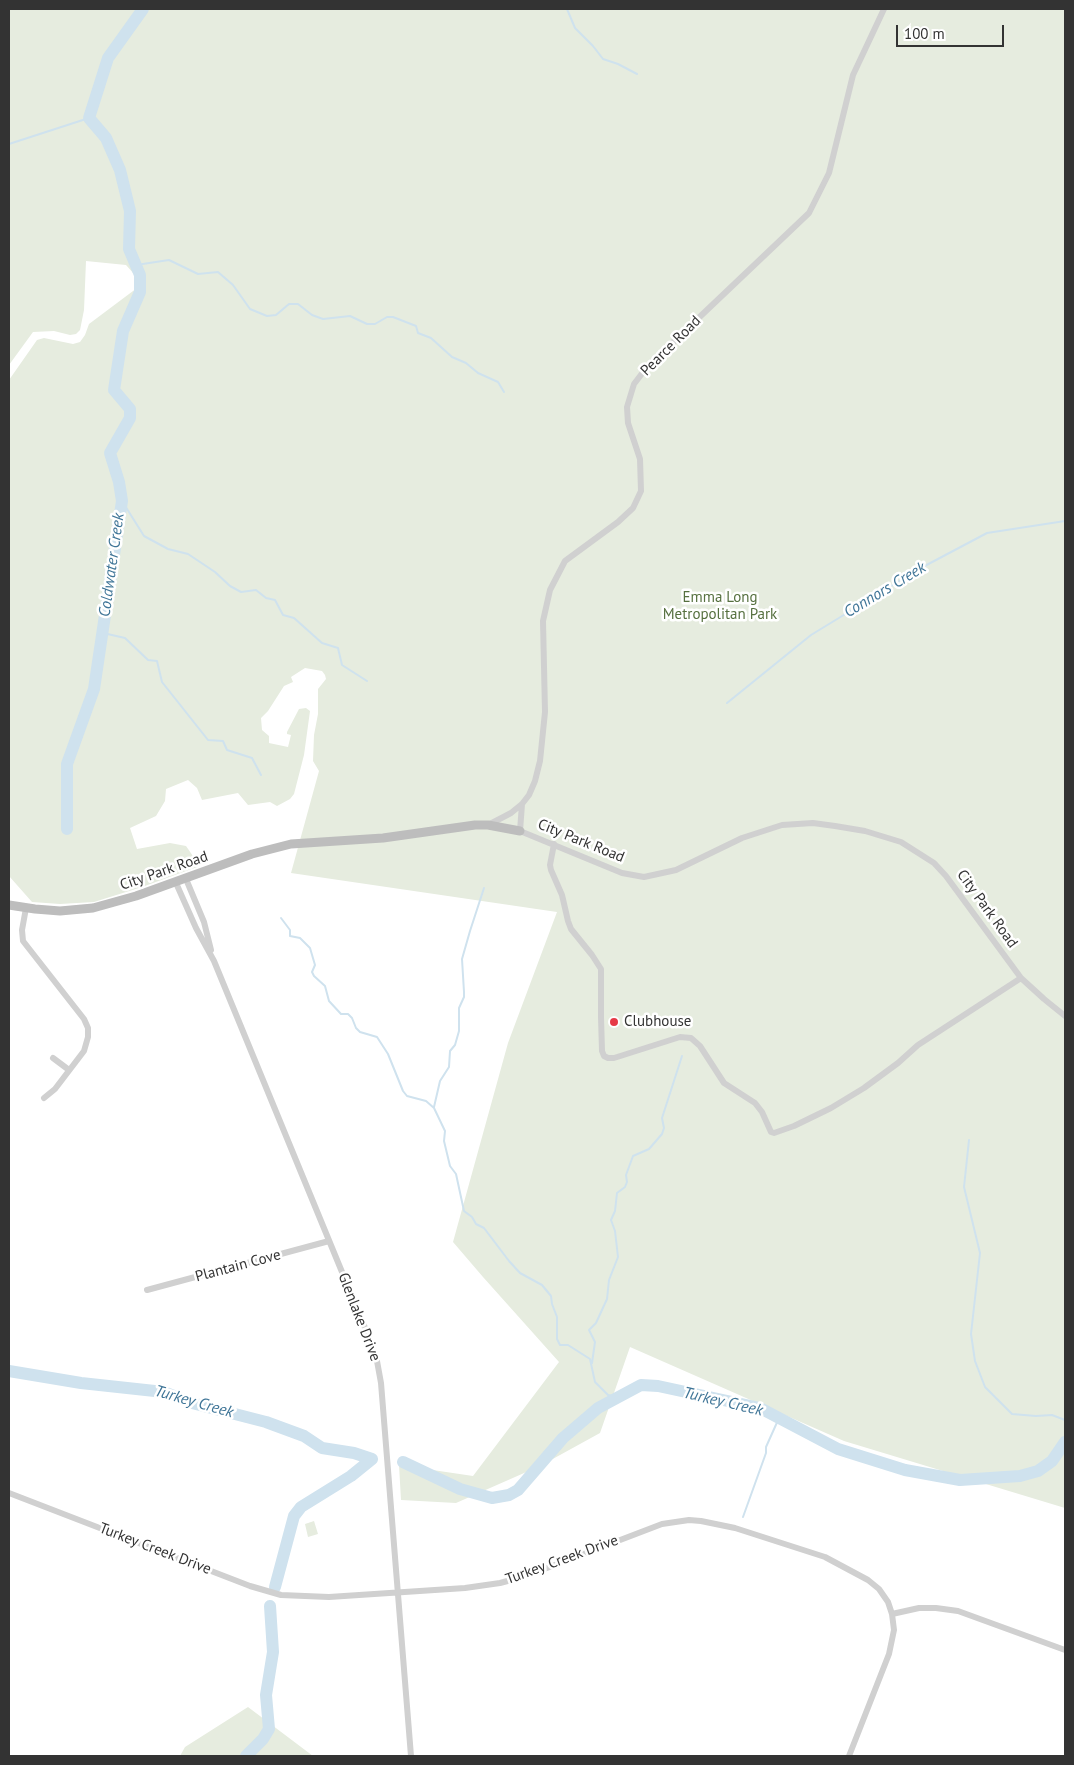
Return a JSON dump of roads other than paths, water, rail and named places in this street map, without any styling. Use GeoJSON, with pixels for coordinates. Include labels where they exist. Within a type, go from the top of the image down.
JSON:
{"type":"FeatureCollection","features":[{"type":"Feature","properties":{"kind":"street","name":"Pearce Road"},"geometry":{"type":"LineString","coordinates":[[488,825],[511,813],[522,804],[532,788],[540,761],[545,712],[543,621],[550,590],[565,561],[618,522],[633,508],[641,491],[640,459],[628,423],[627,407],[634,384],[647,367],[809,214],[829,173],[853,74],[884,9]]}},
{"type":"Feature","properties":{"kind":"street"},"geometry":{"type":"LineString","coordinates":[[520,831],[522,804]]}},
{"type":"Feature","properties":{"kind":"street","name":"City Park Road"},"geometry":{"type":"LineString","coordinates":[[9,905],[60,911],[93,908],[176,883],[252,854],[290,844],[383,838],[456,827],[488,825],[520,831],[622,873],[644,877],[676,870],[742,838],[782,825],[798,823],[820,824],[902,842],[934,863],[946,876],[1021,978],[1065,1016]]}},
{"type":"Feature","properties":{"kind":"street"},"geometry":{"type":"LineString","coordinates":[[554,844],[550,865],[562,895],[568,921],[601,969],[602,1051],[604,1056],[614,1058],[680,1037],[691,1038],[700,1046],[724,1083],[754,1104],[762,1112],[771,1132],[774,1133],[832,1108],[864,1088],[898,1063],[918,1044],[1021,978]]}},
{"type":"Feature","properties":{"kind":"street","name":"Glenlake Drive"},"geometry":{"type":"LineString","coordinates":[[186,879],[204,922],[214,961]]}},
{"type":"Feature","properties":{"kind":"street","name":"Glenlake Drive"},"geometry":{"type":"LineString","coordinates":[[176,883],[196,928],[214,961],[370,1340],[381,1383],[411,1756]]}},
{"type":"Feature","properties":{"kind":"street"},"geometry":{"type":"LineString","coordinates":[[26,908],[22,930],[23,941],[84,1019],[88,1028],[88,1037],[84,1051],[55,1089],[44,1098]]}},
{"type":"Feature","properties":{"kind":"street"},"geometry":{"type":"LineString","coordinates":[[53,1058],[69,1070]]}},
{"type":"Feature","properties":{"kind":"street","name":"Plantain Cove"},"geometry":{"type":"LineString","coordinates":[[147,1290],[329,1241]]}},
{"type":"Feature","properties":{"kind":"street","name":"Turkey Creek Drive"},"geometry":{"type":"LineString","coordinates":[[9,1493],[246,1584],[281,1595],[330,1597],[465,1588],[500,1583],[526,1576],[608,1543],[662,1524],[689,1520],[735,1528],[824,1557],[868,1580],[879,1589],[892,1614],[894,1630],[889,1654],[849,1756]]}},
{"type":"Feature","properties":{"kind":"street"},"geometry":{"type":"LineString","coordinates":[[892,1614],[919,1608],[958,1611],[1065,1650]]}},
{"type":"Feature","properties":{"kind":"waterway","name":"Coldwater Creek"},"geometry":{"type":"LineString","coordinates":[[67,829],[67,764],[94,689],[122,501],[119,482],[110,453],[130,418],[130,409],[114,390],[123,331],[140,292],[140,275],[129,249],[130,211],[120,170],[106,138],[89,118],[108,58],[143,9]]}},
{"type":"Feature","properties":{"kind":"waterway"},"geometry":{"type":"LineString","coordinates":[[567,9],[575,28],[603,59],[637,74]]}},
{"type":"Feature","properties":{"kind":"waterway"},"geometry":{"type":"LineString","coordinates":[[9,144],[89,118]]}},
{"type":"Feature","properties":{"kind":"waterway"},"geometry":{"type":"LineString","coordinates":[[136,265],[169,260],[198,274],[218,272],[233,285],[250,309],[267,316],[276,315],[289,304],[298,304],[312,315],[323,319],[350,316],[367,324],[375,324],[387,317],[393,317],[416,326],[418,333],[431,338],[452,357],[466,363],[478,373],[498,382],[504,392]]}},
{"type":"Feature","properties":{"kind":"waterway"},"geometry":{"type":"LineString","coordinates":[[122,501],[144,536],[168,549],[188,554],[215,572],[230,586],[241,592],[256,590],[266,598],[275,600],[283,615],[294,618],[322,643],[338,648],[342,665],[367,681]]}},
{"type":"Feature","properties":{"kind":"waterway","name":"Connors Creek"},"geometry":{"type":"LineString","coordinates":[[727,703],[811,635],[919,569],[987,533],[1065,521]]}},
{"type":"Feature","properties":{"kind":"waterway"},"geometry":{"type":"LineString","coordinates":[[103,633],[125,638],[148,660],[157,661],[162,682],[208,740],[223,741],[227,750],[252,758],[261,775]]}},
{"type":"Feature","properties":{"kind":"waterway"},"geometry":{"type":"LineString","coordinates":[[434,1107],[440,1081],[449,1067],[450,1051],[455,1045],[459,1031],[459,1008],[464,997],[462,959],[484,888]]}},
{"type":"Feature","properties":{"kind":"waterway"},"geometry":{"type":"LineString","coordinates":[[281,918],[290,930],[290,936],[300,938],[310,948],[315,965],[312,972],[325,986],[329,1001],[341,1014],[348,1014],[360,1032],[377,1037],[388,1054],[403,1091],[407,1096],[426,1101],[434,1108],[445,1131],[444,1141],[450,1166],[456,1174],[464,1211],[472,1217],[476,1224],[484,1228],[520,1273],[542,1285],[551,1296],[557,1317],[557,1339],[560,1345],[568,1345],[590,1359],[595,1382],[608,1395],[618,1397]]}},
{"type":"Feature","properties":{"kind":"waterway"},"geometry":{"type":"LineString","coordinates":[[592,1363],[595,1342],[589,1330],[596,1323],[607,1299],[609,1280],[618,1257],[615,1231],[611,1220],[615,1211],[617,1193],[625,1187],[627,1182],[626,1175],[633,1156],[649,1149],[662,1134],[664,1128],[662,1118],[682,1056]]}},
{"type":"Feature","properties":{"kind":"waterway"},"geometry":{"type":"LineString","coordinates":[[969,1140],[964,1187],[980,1253],[971,1334],[975,1361],[985,1387],[1012,1414],[1052,1415],[1065,1420]]}},
{"type":"Feature","properties":{"kind":"waterway","name":"Turkey Creek"},"geometry":{"type":"LineString","coordinates":[[9,1371],[81,1383],[164,1392],[192,1403],[266,1422],[304,1436],[322,1448],[354,1453],[372,1459]]}},
{"type":"Feature","properties":{"kind":"waterway","name":"Turkey Creek"},"geometry":{"type":"LineString","coordinates":[[403,1462],[460,1489],[492,1498],[509,1495],[518,1490],[563,1438],[598,1408],[641,1385],[658,1386],[760,1408],[838,1449],[905,1470],[960,1480],[1020,1476],[1038,1471],[1052,1461],[1065,1442]]}},
{"type":"Feature","properties":{"kind":"waterway"},"geometry":{"type":"LineString","coordinates":[[743,1517],[766,1453],[766,1447],[779,1418]]}},
{"type":"Feature","properties":{"kind":"waterway"},"geometry":{"type":"LineString","coordinates":[[275,1587],[294,1516],[301,1507],[351,1476],[372,1459]]}},
{"type":"Feature","properties":{"kind":"waterway"},"geometry":{"type":"LineString","coordinates":[[246,1756],[263,1739],[269,1729],[266,1695],[273,1652],[270,1606]]}},
{"type":"Feature","properties":{"kind":"place","name":"Clubhouse"},"geometry":{"type":"Point","coordinates":[614,1022]}},
{"type":"Feature","properties":{"kind":"park label","name":"Emma Long Metropolitan Park"},"geometry":{"type":"Point","coordinates":[720,606]}}]}
